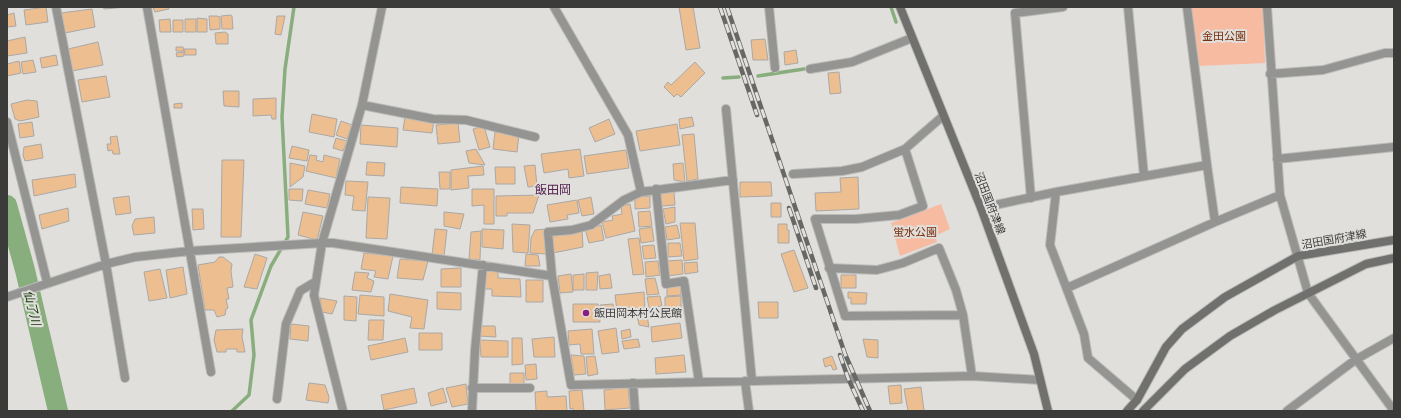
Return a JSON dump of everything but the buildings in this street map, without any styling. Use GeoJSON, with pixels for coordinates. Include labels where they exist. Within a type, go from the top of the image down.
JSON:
{"type":"FeatureCollection","features":[{"type":"Feature","properties":{"kind":"main road","name":"沼田国府津線"},"geometry":{"type":"LineString","coordinates":[[900,7],[943,116],[982,208],[1034,354],[1048,411]]}},
{"type":"Feature","properties":{"kind":"main road","name":"沼田国府津線"},"geometry":{"type":"LineString","coordinates":[[1127,411],[1137,400],[1166,347],[1182,329],[1225,297],[1298,256],[1394,240]]}},
{"type":"Feature","properties":{"kind":"main road"},"geometry":{"type":"LineString","coordinates":[[1143,411],[1186,369],[1230,336],[1308,293],[1366,264],[1394,258]]}},
{"type":"Feature","properties":{"kind":"street"},"geometry":{"type":"LineString","coordinates":[[56,7],[106,264],[125,378]]}},
{"type":"Feature","properties":{"kind":"street"},"geometry":{"type":"LineString","coordinates":[[147,7],[211,372]]}},
{"type":"Feature","properties":{"kind":"street"},"geometry":{"type":"LineString","coordinates":[[343,411],[314,295],[322,243],[362,105],[382,7]]}},
{"type":"Feature","properties":{"kind":"street"},"geometry":{"type":"LineString","coordinates":[[554,7],[628,135],[641,192]]}},
{"type":"Feature","properties":{"kind":"street"},"geometry":{"type":"LineString","coordinates":[[769,7],[775,68]]}},
{"type":"Feature","properties":{"kind":"street"},"geometry":{"type":"LineString","coordinates":[[1031,198],[1015,13],[1063,7]]}},
{"type":"Feature","properties":{"kind":"street"},"geometry":{"type":"LineString","coordinates":[[1128,7],[1144,176]]}},
{"type":"Feature","properties":{"kind":"street"},"geometry":{"type":"LineString","coordinates":[[1187,7],[1215,222]]}},
{"type":"Feature","properties":{"kind":"street"},"geometry":{"type":"LineString","coordinates":[[1267,7],[1270,74],[1280,195],[1308,293],[1355,360],[1394,411]]}},
{"type":"Feature","properties":{"kind":"street"},"geometry":{"type":"LineString","coordinates":[[810,68],[852,62],[912,38]]}},
{"type":"Feature","properties":{"kind":"street"},"geometry":{"type":"LineString","coordinates":[[1270,74],[1323,70],[1385,53],[1394,53]]}},
{"type":"Feature","properties":{"kind":"street"},"geometry":{"type":"LineString","coordinates":[[362,105],[433,119],[466,120],[535,137]]}},
{"type":"Feature","properties":{"kind":"street"},"geometry":{"type":"LineString","coordinates":[[726,109],[749,381],[749,411]]}},
{"type":"Feature","properties":{"kind":"street"},"geometry":{"type":"LineString","coordinates":[[792,174],[842,171],[862,167],[905,149],[943,116]]}},
{"type":"Feature","properties":{"kind":"street"},"geometry":{"type":"LineString","coordinates":[[7,122],[47,282]]}},
{"type":"Feature","properties":{"kind":"street"},"geometry":{"type":"LineString","coordinates":[[1277,159],[1394,147]]}},
{"type":"Feature","properties":{"kind":"street"},"geometry":{"type":"LineString","coordinates":[[905,149],[923,206],[899,215],[856,220],[815,219],[845,316],[963,315]]}},
{"type":"Feature","properties":{"kind":"street"},"geometry":{"type":"LineString","coordinates":[[982,208],[1056,192],[1207,165]]}},
{"type":"Feature","properties":{"kind":"street"},"geometry":{"type":"LineString","coordinates":[[733,180],[656,188],[641,192],[624,200],[591,225],[572,230],[548,232],[552,276],[570,385],[972,376],[1040,380]]}},
{"type":"Feature","properties":{"kind":"street"},"geometry":{"type":"LineString","coordinates":[[656,188],[666,284],[684,281],[699,382]]}},
{"type":"Feature","properties":{"kind":"street"},"geometry":{"type":"LineString","coordinates":[[1056,192],[1050,245],[1084,334],[1088,358],[1137,400]]}},
{"type":"Feature","properties":{"kind":"street"},"geometry":{"type":"LineString","coordinates":[[1067,288],[1215,222],[1280,195]]}},
{"type":"Feature","properties":{"kind":"street"},"geometry":{"type":"LineString","coordinates":[[7,297],[47,282],[135,257],[190,251],[322,243],[333,243],[552,276]]}},
{"type":"Feature","properties":{"kind":"street"},"geometry":{"type":"LineString","coordinates":[[829,268],[877,270],[903,263],[939,248],[956,290],[963,315],[972,376]]}},
{"type":"Feature","properties":{"kind":"street"},"geometry":{"type":"LineString","coordinates":[[472,411],[472,388],[483,265]]}},
{"type":"Feature","properties":{"kind":"street"},"geometry":{"type":"LineString","coordinates":[[277,399],[286,324],[300,291],[316,282]]}},
{"type":"Feature","properties":{"kind":"street"},"geometry":{"type":"LineString","coordinates":[[1287,411],[1355,360],[1394,338]]}},
{"type":"Feature","properties":{"kind":"street"},"geometry":{"type":"LineString","coordinates":[[634,383],[635,411]]}},
{"type":"Feature","properties":{"kind":"street"},"geometry":{"type":"LineString","coordinates":[[472,388],[530,388]]}},
{"type":"Feature","properties":{"kind":"green space","name":"金田公園"},"geometry":{"type":"Polygon","coordinates":[[[1191,7],[1263,7],[1265,63],[1198,66],[1191,7]]]}},
{"type":"Feature","properties":{"kind":"green space","name":"蛍水公園"},"geometry":{"type":"Polygon","coordinates":[[[941,204],[950,229],[935,236],[937,242],[900,256],[891,223],[941,204]]]}},
{"type":"Feature","properties":{"kind":"waterway"},"geometry":{"type":"LineString","coordinates":[[232,411],[249,395],[254,355],[251,320],[271,266],[288,237],[282,117],[285,69],[294,7]]}},
{"type":"Feature","properties":{"kind":"waterway"},"geometry":{"type":"LineString","coordinates":[[891,7],[896,22]]}},
{"type":"Feature","properties":{"kind":"waterway"},"geometry":{"type":"LineString","coordinates":[[758,76],[804,69]]}},
{"type":"Feature","properties":{"kind":"waterway"},"geometry":{"type":"LineString","coordinates":[[723,78],[739,77]]}},
{"type":"Feature","properties":{"kind":"waterway","name":"仙了川"},"geometry":{"type":"LineString","coordinates":[[7,205],[25,270],[58,411]]}},
{"type":"Feature","properties":{"kind":"railway"},"geometry":{"type":"LineString","coordinates":[[720,7],[757,115]]}},
{"type":"Feature","properties":{"kind":"railway"},"geometry":{"type":"LineString","coordinates":[[727,7],[845,354],[870,411]]}},
{"type":"Feature","properties":{"kind":"railway"},"geometry":{"type":"LineString","coordinates":[[789,208],[816,288]]}},
{"type":"Feature","properties":{"kind":"railway"},"geometry":{"type":"LineString","coordinates":[[840,355],[848,378],[863,411]]}},
{"type":"Feature","properties":{"kind":"place","name":"飯田岡本村公民館"},"geometry":{"type":"Point","coordinates":[586,313]}},
{"type":"Feature","properties":{"kind":"district","name":"飯田岡"},"geometry":{"type":"Point","coordinates":[553,190]}}]}
